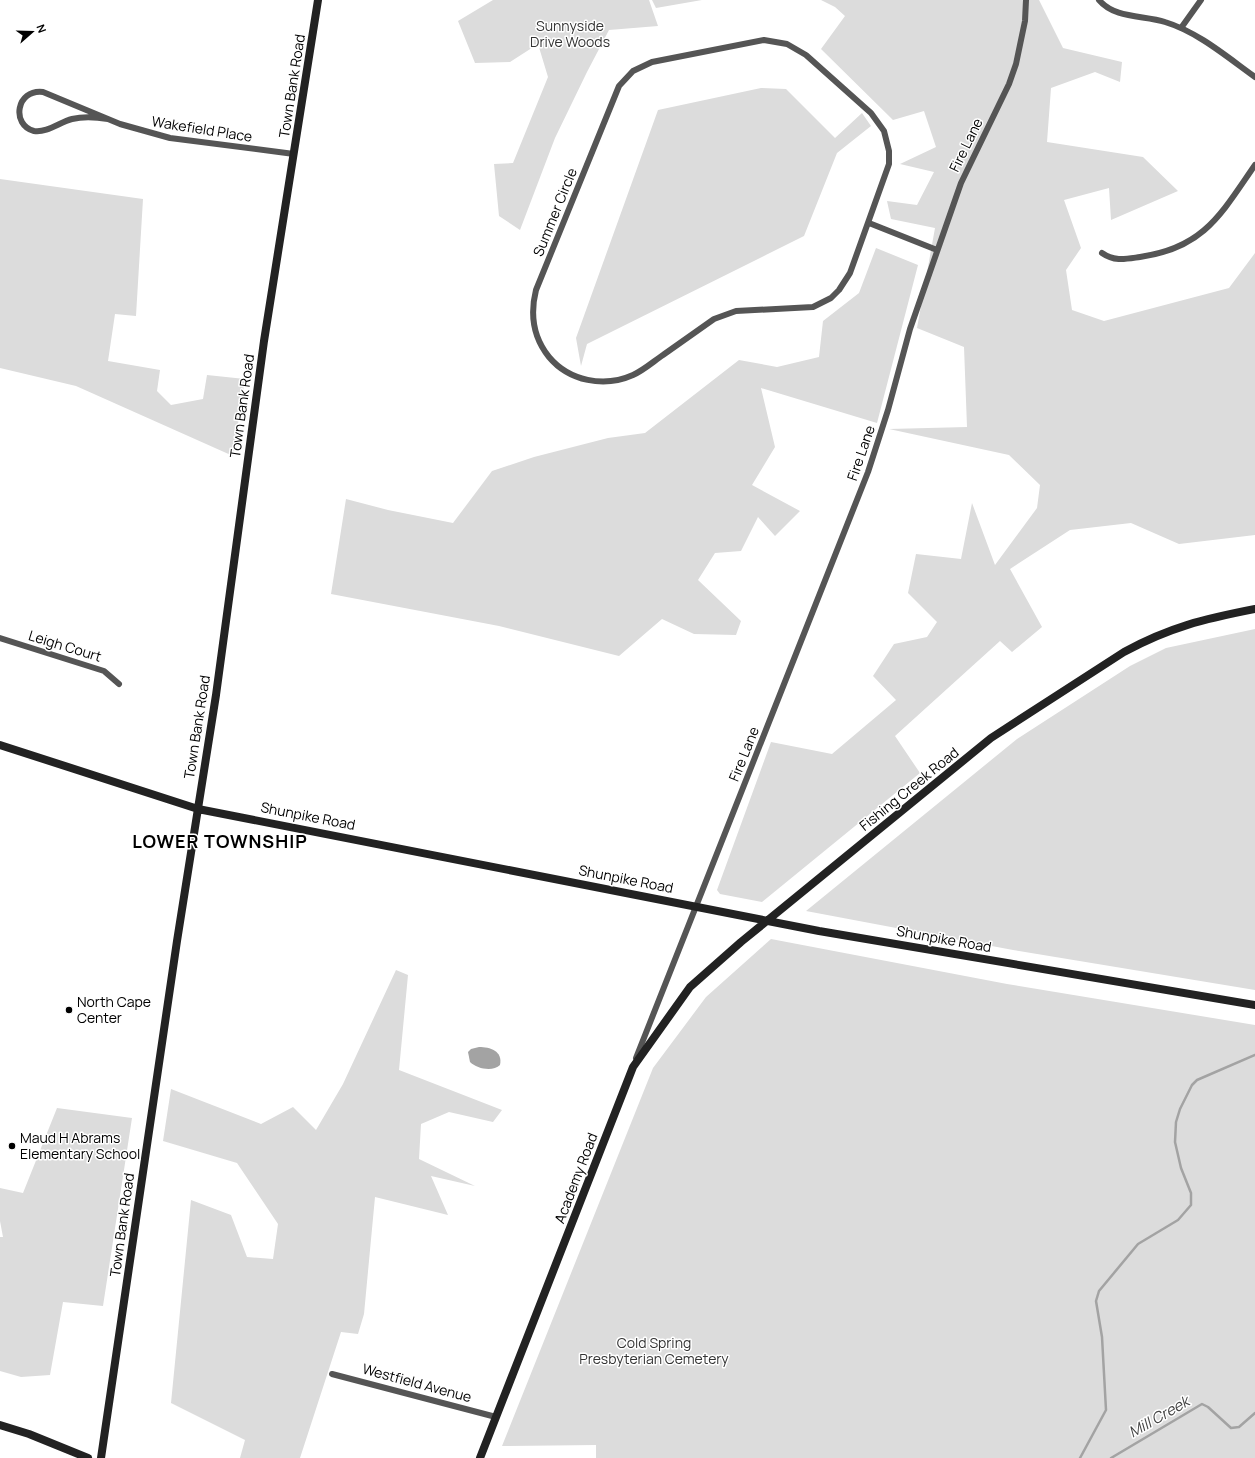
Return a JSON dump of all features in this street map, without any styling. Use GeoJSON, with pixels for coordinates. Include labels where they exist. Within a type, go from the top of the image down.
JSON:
{"type":"FeatureCollection","features":[{"type":"Feature","properties":{"kind":"street","name":"Town Bank Road"},"geometry":{"type":"LineString","coordinates":[[101,1458],[216,695],[264,341],[318,0]]}},
{"type":"Feature","properties":{"kind":"street","name":"Fire Lane"},"geometry":{"type":"LineString","coordinates":[[696,907],[868,472],[888,410],[910,329],[961,183],[1009,84],[1021,43],[1026,0]]}},
{"type":"Feature","properties":{"kind":"street"},"geometry":{"type":"LineString","coordinates":[[1099,0],[1116,12],[1152,18],[1182,28],[1255,77]]}},
{"type":"Feature","properties":{"kind":"street"},"geometry":{"type":"LineString","coordinates":[[1182,28],[1201,0]]}},
{"type":"Feature","properties":{"kind":"street","name":"Summer Circle"},"geometry":{"type":"LineString","coordinates":[[764,40],[787,44],[806,55],[871,113],[884,131],[889,152],[889,164],[869,223],[848,278],[831,298],[818,305],[803,308],[748,309],[724,314],[714,319],[643,368],[622,379],[611,381],[589,380],[567,372],[550,357],[538,337],[533,313],[536,290],[613,96],[625,78],[642,65],[764,40]]}},
{"type":"Feature","properties":{"kind":"street","name":"Wakefield Place"},"geometry":{"type":"LineString","coordinates":[[108,119],[93,117],[73,119],[36,131],[27,128],[23,124],[19,109],[21,102],[31,92],[43,92],[108,119],[170,138],[294,154]]}},
{"type":"Feature","properties":{"kind":"street"},"geometry":{"type":"LineString","coordinates":[[1102,253],[1114,259],[1122,260],[1159,254],[1186,244],[1199,235],[1219,216],[1255,165]]}},
{"type":"Feature","properties":{"kind":"street"},"geometry":{"type":"LineString","coordinates":[[869,223],[937,250]]}},
{"type":"Feature","properties":{"kind":"street","name":"Fishing Creek Road"},"geometry":{"type":"LineString","coordinates":[[633,1067],[690,987],[767,921],[991,738],[1124,652],[1152,637],[1188,623],[1255,609]]}},
{"type":"Feature","properties":{"kind":"street","name":"Leigh Court"},"geometry":{"type":"LineString","coordinates":[[0,638],[104,671],[119,684]]}},
{"type":"Feature","properties":{"kind":"street","name":"Shunpike Road"},"geometry":{"type":"LineString","coordinates":[[0,745],[198,809],[767,921],[1255,1005]]}},
{"type":"Feature","properties":{"kind":"street","name":"Academy Road"},"geometry":{"type":"LineString","coordinates":[[480,1458],[696,907]]}},
{"type":"Feature","properties":{"kind":"street","name":"Westfield Avenue"},"geometry":{"type":"LineString","coordinates":[[332,1374],[496,1416]]}},
{"type":"Feature","properties":{"kind":"street"},"geometry":{"type":"LineString","coordinates":[[0,1425],[29,1434],[88,1458]]}},
{"type":"Feature","properties":{"kind":"green space","name":"Sunnyside Drive Woods"},"geometry":{"type":"Polygon","coordinates":[[[493,0],[649,0],[658,26],[609,30],[555,138],[520,230],[499,216],[494,164],[513,163],[548,77],[538,44],[510,62],[475,63],[458,21],[493,0]]]}},
{"type":"Feature","properties":{"kind":"green space"},"geometry":{"type":"Polygon","coordinates":[[[652,0],[702,0],[656,8],[652,0]]]}},
{"type":"Feature","properties":{"kind":"green space"},"geometry":{"type":"Polygon","coordinates":[[[821,0],[1039,0],[1063,48],[1122,62],[1120,82],[1095,72],[1051,88],[1047,142],[1143,157],[1178,191],[1111,220],[1109,188],[1064,200],[1081,248],[1066,270],[1072,310],[1104,321],[1229,288],[1255,253],[1255,535],[1179,544],[1131,523],[1070,530],[1010,569],[1042,627],[1012,652],[1000,641],[895,736],[920,773],[762,902],[720,894],[717,890],[771,742],[832,754],[896,700],[873,676],[894,644],[927,637],[937,622],[908,593],[916,554],[961,559],[972,503],[995,565],[1037,508],[1040,485],[1009,455],[889,429],[967,427],[964,347],[917,328],[935,228],[891,219],[887,201],[917,205],[934,172],[900,164],[936,147],[924,111],[893,120],[821,49],[845,16],[835,7],[821,0]]]}},
{"type":"Feature","properties":{"kind":"green space"},"geometry":{"type":"Polygon","coordinates":[[[761,88],[786,89],[835,138],[862,113],[871,126],[837,153],[804,236],[587,344],[581,366],[576,338],[658,110],[761,88]]]}},
{"type":"Feature","properties":{"kind":"green space"},"geometry":{"type":"Polygon","coordinates":[[[0,179],[143,199],[136,316],[115,314],[108,361],[160,370],[157,391],[171,405],[203,399],[207,375],[245,379],[233,456],[76,386],[0,368],[0,179]]]}},
{"type":"Feature","properties":{"kind":"green space"},"geometry":{"type":"Polygon","coordinates":[[[876,248],[918,265],[877,423],[761,388],[775,447],[752,485],[800,511],[775,536],[758,517],[741,551],[715,553],[698,580],[741,621],[736,635],[694,634],[662,619],[619,656],[499,626],[331,594],[346,499],[388,510],[453,523],[492,471],[534,457],[608,438],[645,433],[739,360],[777,367],[819,357],[823,321],[859,293],[876,248]]]}},
{"type":"Feature","properties":{"kind":"green space"},"geometry":{"type":"Polygon","coordinates":[[[1255,629],[1255,990],[1013,950],[806,911],[1017,739],[1130,666],[1166,648],[1255,629]]]}},
{"type":"Feature","properties":{"kind":"green space","name":"Cold Spring Presbyterian Cemetery"},"geometry":{"type":"Polygon","coordinates":[[[771,939],[1007,984],[1255,1025],[1255,1458],[596,1458],[596,1445],[502,1446],[653,1068],[706,997],[771,939]]]}},
{"type":"Feature","properties":{"kind":"green space"},"geometry":{"type":"Polygon","coordinates":[[[396,970],[408,975],[399,1070],[502,1110],[493,1122],[449,1112],[421,1124],[419,1159],[475,1186],[431,1176],[448,1215],[375,1197],[364,1314],[358,1334],[341,1332],[300,1458],[240,1458],[245,1440],[171,1403],[191,1200],[231,1215],[247,1257],[273,1259],[278,1224],[237,1163],[163,1141],[171,1089],[261,1124],[293,1107],[316,1130],[343,1084],[396,970]]]}},
{"type":"Feature","properties":{"kind":"green space"},"geometry":{"type":"Polygon","coordinates":[[[57,1108],[132,1118],[103,1306],[63,1302],[50,1375],[21,1377],[0,1371],[0,1237],[3,1237],[0,1221],[0,1188],[23,1193],[57,1108]]]}},
{"type":"Feature","properties":{"kind":"shaded area"},"geometry":{"type":"Polygon","coordinates":[[[479,1047],[491,1049],[498,1053],[500,1056],[500,1065],[485,1069],[470,1062],[468,1052],[471,1049],[479,1047]]]}},
{"type":"Feature","properties":{"kind":"waterway"},"geometry":{"type":"LineString","coordinates":[[1080,1458],[1106,1410],[1102,1337],[1096,1301],[1099,1291],[1138,1244],[1178,1220],[1191,1205],[1191,1193],[1181,1168],[1175,1142],[1176,1122],[1180,1109],[1192,1085],[1197,1080],[1255,1055]]}},
{"type":"Feature","properties":{"kind":"waterway","name":"Mill Creek"},"geometry":{"type":"LineString","coordinates":[[1111,1458],[1202,1404],[1208,1407],[1231,1428],[1239,1427],[1255,1413]]}},
{"type":"Feature","properties":{"kind":"place","name":"North Cape Center"},"geometry":{"type":"Point","coordinates":[69,1010]}},
{"type":"Feature","properties":{"kind":"place","name":"Maud H Abrams Elementary School"},"geometry":{"type":"Point","coordinates":[12,1146]}},
{"type":"Feature","properties":{"kind":"district","name":"LOWER TOWNSHIP"},"geometry":{"type":"Point","coordinates":[220,842]}}]}
